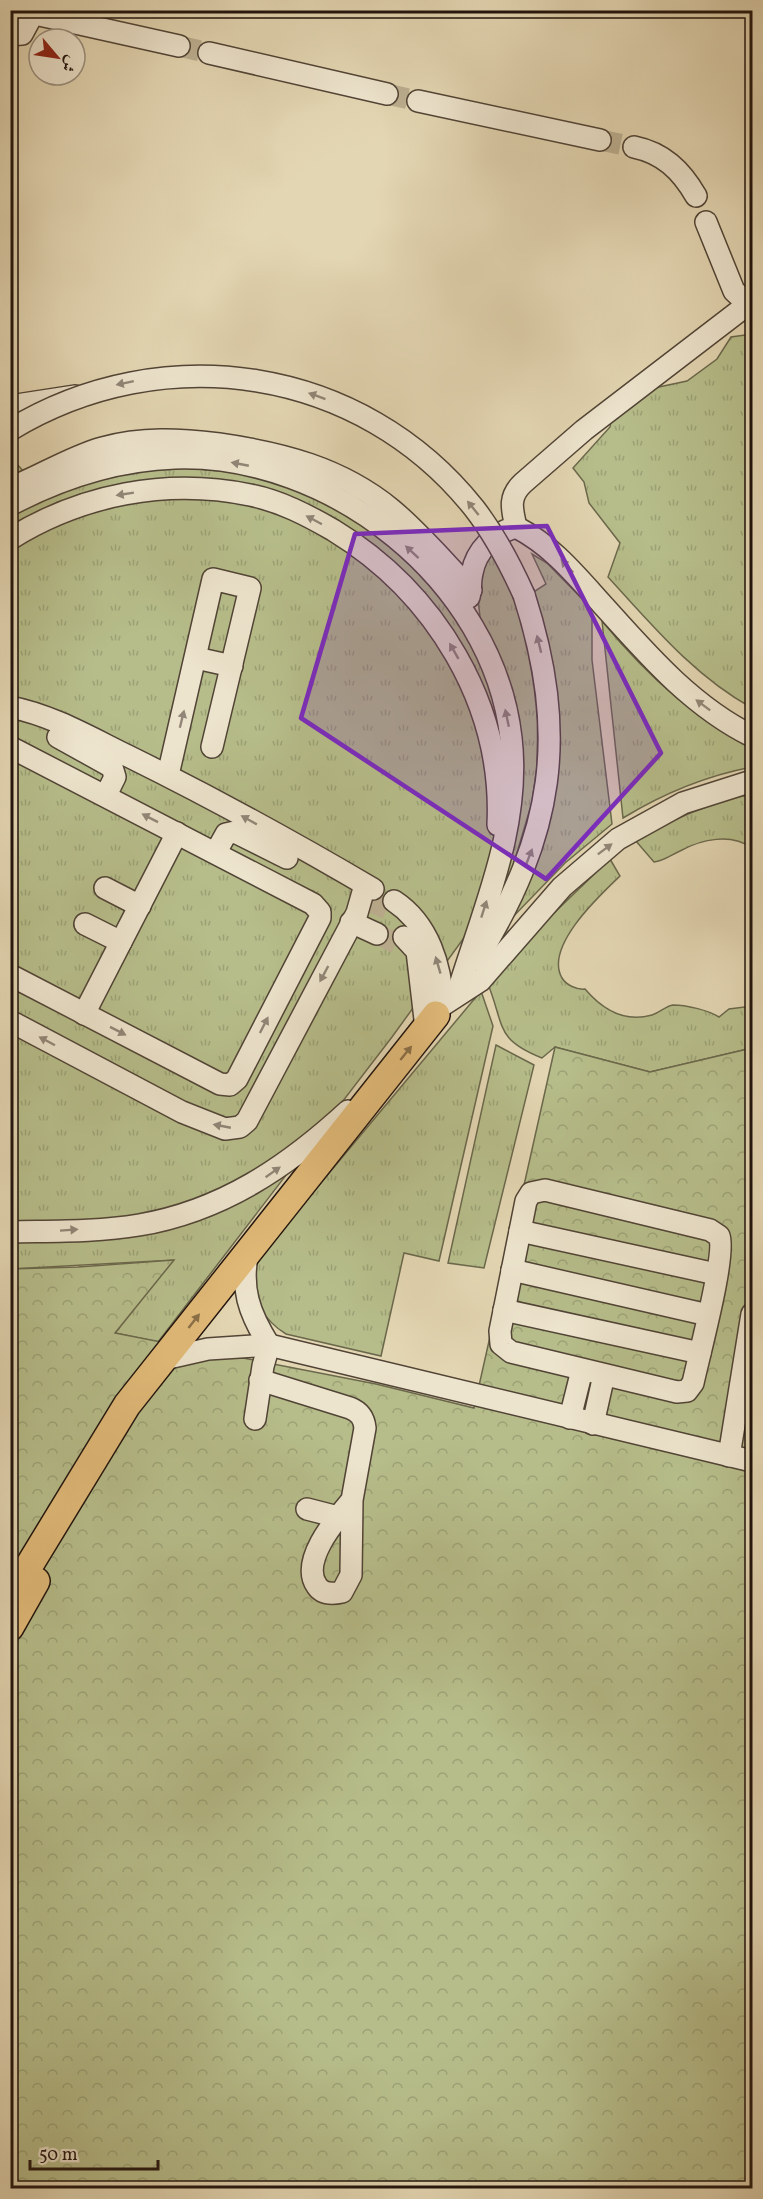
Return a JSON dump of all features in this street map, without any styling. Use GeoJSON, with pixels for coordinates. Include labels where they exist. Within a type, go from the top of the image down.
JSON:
{"type":"FeatureCollection","features":[{"type":"Feature","properties":{"kind":"main road"},"geometry":{"type":"LineString","coordinates":[[10,1597],[127,1405],[435,1016]]}},
{"type":"Feature","properties":{"kind":"main road"},"geometry":{"type":"LineString","coordinates":[[10,1627],[118,1437],[127,1405]]}},
{"type":"Feature","properties":{"kind":"street"},"geometry":{"type":"LineString","coordinates":[[10,35],[22,34],[29,12],[179,46]]}},
{"type":"Feature","properties":{"kind":"street"},"geometry":{"type":"LineString","coordinates":[[209,53],[387,94]]}},
{"type":"Feature","properties":{"kind":"street"},"geometry":{"type":"LineString","coordinates":[[418,101],[600,140]]}},
{"type":"Feature","properties":{"kind":"street"},"geometry":{"type":"LineString","coordinates":[[634,147],[662,157],[676,167],[696,196]]}},
{"type":"Feature","properties":{"kind":"street"},"geometry":{"type":"LineString","coordinates":[[706,222],[729,282],[750,306],[584,430],[517,489],[511,504],[516,527],[554,553],[681,687],[724,720],[753,736]]}},
{"type":"Feature","properties":{"kind":"street"},"geometry":{"type":"LineString","coordinates":[[10,406],[81,395],[142,380],[213,375],[279,385],[343,406],[401,439],[427,460],[458,491],[493,535],[524,595],[542,657],[548,690],[551,756],[547,789],[531,852],[518,883],[484,948],[435,1016]]}},
{"type":"Feature","properties":{"kind":"street"},"geometry":{"type":"LineString","coordinates":[[10,430],[81,395]]}},
{"type":"Feature","properties":{"kind":"street"},"geometry":{"type":"LineString","coordinates":[[15,494],[177,449],[265,450],[308,462],[348,480],[390,508],[471,591]]}},
{"type":"Feature","properties":{"kind":"street"},"geometry":{"type":"LineString","coordinates":[[177,449],[260,468],[338,500],[378,525],[407,548],[441,582],[464,612],[493,672],[511,737],[512,804],[496,870],[459,985]]}},
{"type":"Feature","properties":{"kind":"street"},"geometry":{"type":"LineString","coordinates":[[10,539],[46,519],[102,498],[147,490],[202,489],[251,495],[273,501],[305,514],[356,545],[386,569],[418,601],[446,637],[480,705],[492,755],[498,819],[496,870]]}},
{"type":"Feature","properties":{"kind":"street"},"geometry":{"type":"LineString","coordinates":[[464,612],[471,591],[473,566],[485,546],[500,533],[516,527]]}},
{"type":"Feature","properties":{"kind":"street"},"geometry":{"type":"LineString","coordinates":[[168,776],[213,579],[250,588],[212,747]]}},
{"type":"Feature","properties":{"kind":"street"},"geometry":{"type":"LineString","coordinates":[[196,658],[232,666]]}},
{"type":"Feature","properties":{"kind":"street"},"geometry":{"type":"LineString","coordinates":[[11,707],[27,710],[168,776],[345,873],[363,901],[385,918],[409,913],[408,937],[420,962],[435,1016]]}},
{"type":"Feature","properties":{"kind":"street"},"geometry":{"type":"LineString","coordinates":[[11,707],[22,717],[112,767],[115,777],[106,795]]}},
{"type":"Feature","properties":{"kind":"street"},"geometry":{"type":"LineString","coordinates":[[10,747],[216,852],[313,904],[320,912],[318,923],[234,1083],[220,1084],[10,975]]}},
{"type":"Feature","properties":{"kind":"street"},"geometry":{"type":"LineString","coordinates":[[435,1016],[480,981],[562,887],[618,839],[683,803],[753,781]]}},
{"type":"Feature","properties":{"kind":"street"},"geometry":{"type":"LineString","coordinates":[[216,852],[226,834],[235,832],[319,874],[332,877],[345,873]]}},
{"type":"Feature","properties":{"kind":"street"},"geometry":{"type":"LineString","coordinates":[[84,1014],[177,833]]}},
{"type":"Feature","properties":{"kind":"street"},"geometry":{"type":"LineString","coordinates":[[105,888],[140,906]]}},
{"type":"Feature","properties":{"kind":"street"},"geometry":{"type":"LineString","coordinates":[[10,1021],[182,1112],[218,1127],[237,1128],[247,1121],[363,901]]}},
{"type":"Feature","properties":{"kind":"street"},"geometry":{"type":"LineString","coordinates":[[85,924],[121,942]]}},
{"type":"Feature","properties":{"kind":"street"},"geometry":{"type":"LineString","coordinates":[[408,937],[438,963],[435,1016]]}},
{"type":"Feature","properties":{"kind":"street"},"geometry":{"type":"LineString","coordinates":[[10,1232],[138,1225],[214,1205],[256,1184],[310,1146],[386,1077]]}},
{"type":"Feature","properties":{"kind":"street"},"geometry":{"type":"LineString","coordinates":[[545,1190],[715,1232],[722,1246],[691,1388],[682,1393],[582,1370],[505,1349],[499,1337],[512,1270],[528,1197],[535,1191],[545,1190]]}},
{"type":"Feature","properties":{"kind":"street"},"geometry":{"type":"LineString","coordinates":[[520,1230],[717,1274]]}},
{"type":"Feature","properties":{"kind":"street"},"geometry":{"type":"LineString","coordinates":[[249,1250],[244,1270],[245,1292],[250,1313],[269,1345],[260,1380],[255,1419]]}},
{"type":"Feature","properties":{"kind":"street"},"geometry":{"type":"LineString","coordinates":[[512,1270],[708,1315]]}},
{"type":"Feature","properties":{"kind":"street"},"geometry":{"type":"LineString","coordinates":[[504,1310],[700,1353]]}},
{"type":"Feature","properties":{"kind":"street"},"geometry":{"type":"LineString","coordinates":[[729,1455],[753,1314]]}},
{"type":"Feature","properties":{"kind":"street"},"geometry":{"type":"LineString","coordinates":[[164,1359],[208,1349],[269,1345],[753,1461]]}},
{"type":"Feature","properties":{"kind":"street"},"geometry":{"type":"LineString","coordinates":[[570,1418],[582,1370]]}},
{"type":"Feature","properties":{"kind":"street"},"geometry":{"type":"LineString","coordinates":[[593,1424],[604,1375]]}},
{"type":"Feature","properties":{"kind":"street"},"geometry":{"type":"LineString","coordinates":[[260,1380],[350,1408],[361,1415],[365,1428],[352,1500],[351,1575],[342,1592],[332,1594],[323,1592],[316,1586],[314,1569],[323,1537],[352,1500]]}},
{"type":"Feature","properties":{"kind":"street"},"geometry":{"type":"LineString","coordinates":[[307,1509],[338,1518]]}},
{"type":"Feature","properties":{"kind":"highlighted area"},"geometry":{"type":"Polygon","coordinates":[[[547,526],[661,753],[546,879],[301,718],[355,534],[547,526]]]}},
{"type":"Feature","properties":{"kind":"green space"},"geometry":{"type":"Polygon","coordinates":[[[752,334],[752,708],[711,681],[693,665],[608,577],[620,543],[589,503],[584,482],[573,468],[610,427],[612,415],[640,391],[687,381],[717,359],[731,337],[752,334]]]}},
{"type":"Feature","properties":{"kind":"green space"},"geometry":{"type":"Polygon","coordinates":[[[12,459],[31,479],[117,475],[173,467],[268,475],[357,519],[481,623],[478,596],[480,578],[491,554],[519,599],[538,705],[537,766],[532,802],[511,873],[392,1037],[158,1342],[115,1333],[173,1260],[11,1269],[12,459]]]}},
{"type":"Feature","properties":{"kind":"green space"},"geometry":{"type":"Polygon","coordinates":[[[532,554],[547,563],[588,605],[592,617],[592,660],[612,824],[565,863],[507,923],[547,815],[529,595],[546,584],[532,554]]]}},
{"type":"Feature","properties":{"kind":"green space"},"geometry":{"type":"Polygon","coordinates":[[[602,621],[634,658],[689,708],[730,736],[752,747],[752,767],[685,786],[623,818],[602,621]]]}},
{"type":"Feature","properties":{"kind":"green space"},"geometry":{"type":"Polygon","coordinates":[[[752,794],[752,848],[735,840],[716,839],[698,843],[654,862],[635,840],[706,807],[752,794]]]}},
{"type":"Feature","properties":{"kind":"green space"},"geometry":{"type":"Polygon","coordinates":[[[610,859],[620,876],[588,909],[567,937],[558,966],[564,981],[575,988],[585,989],[606,1008],[623,1016],[652,1015],[673,1005],[697,1008],[719,1017],[729,1009],[752,1006],[752,1048],[650,1072],[555,1047],[542,1058],[509,1038],[500,1021],[488,984],[526,940],[610,859]]]}},
{"type":"Feature","properties":{"kind":"green space"},"geometry":{"type":"Polygon","coordinates":[[[481,991],[493,1026],[439,1261],[404,1253],[381,1356],[286,1334],[272,1323],[257,1301],[253,1283],[255,1270],[264,1251],[481,991]]]}},
{"type":"Feature","properties":{"kind":"green space"},"geometry":{"type":"Polygon","coordinates":[[[496,1045],[534,1065],[484,1268],[448,1263],[496,1045]]]}},
{"type":"Feature","properties":{"kind":"green space"},"geometry":{"type":"Polygon","coordinates":[[[555,1047],[650,1072],[752,1048],[752,2175],[749,2188],[11,2188],[10,1269],[174,1260],[115,1333],[376,1384],[474,1408],[555,1047]]]}},
{"type":"Feature","properties":{"kind":"tunnel"},"geometry":{"type":"LineString","coordinates":[[179,46],[209,53]]}},
{"type":"Feature","properties":{"kind":"tunnel"},"geometry":{"type":"LineString","coordinates":[[387,94],[418,101]]}},
{"type":"Feature","properties":{"kind":"tunnel"},"geometry":{"type":"LineString","coordinates":[[600,140],[634,147]]}},
{"type":"Feature","properties":{"kind":"tunnel"},"geometry":{"type":"LineString","coordinates":[[368,900],[389,910]]}},
{"type":"Feature","properties":{"kind":"tunnel"},"geometry":{"type":"LineString","coordinates":[[377,934],[400,945]]}}]}
